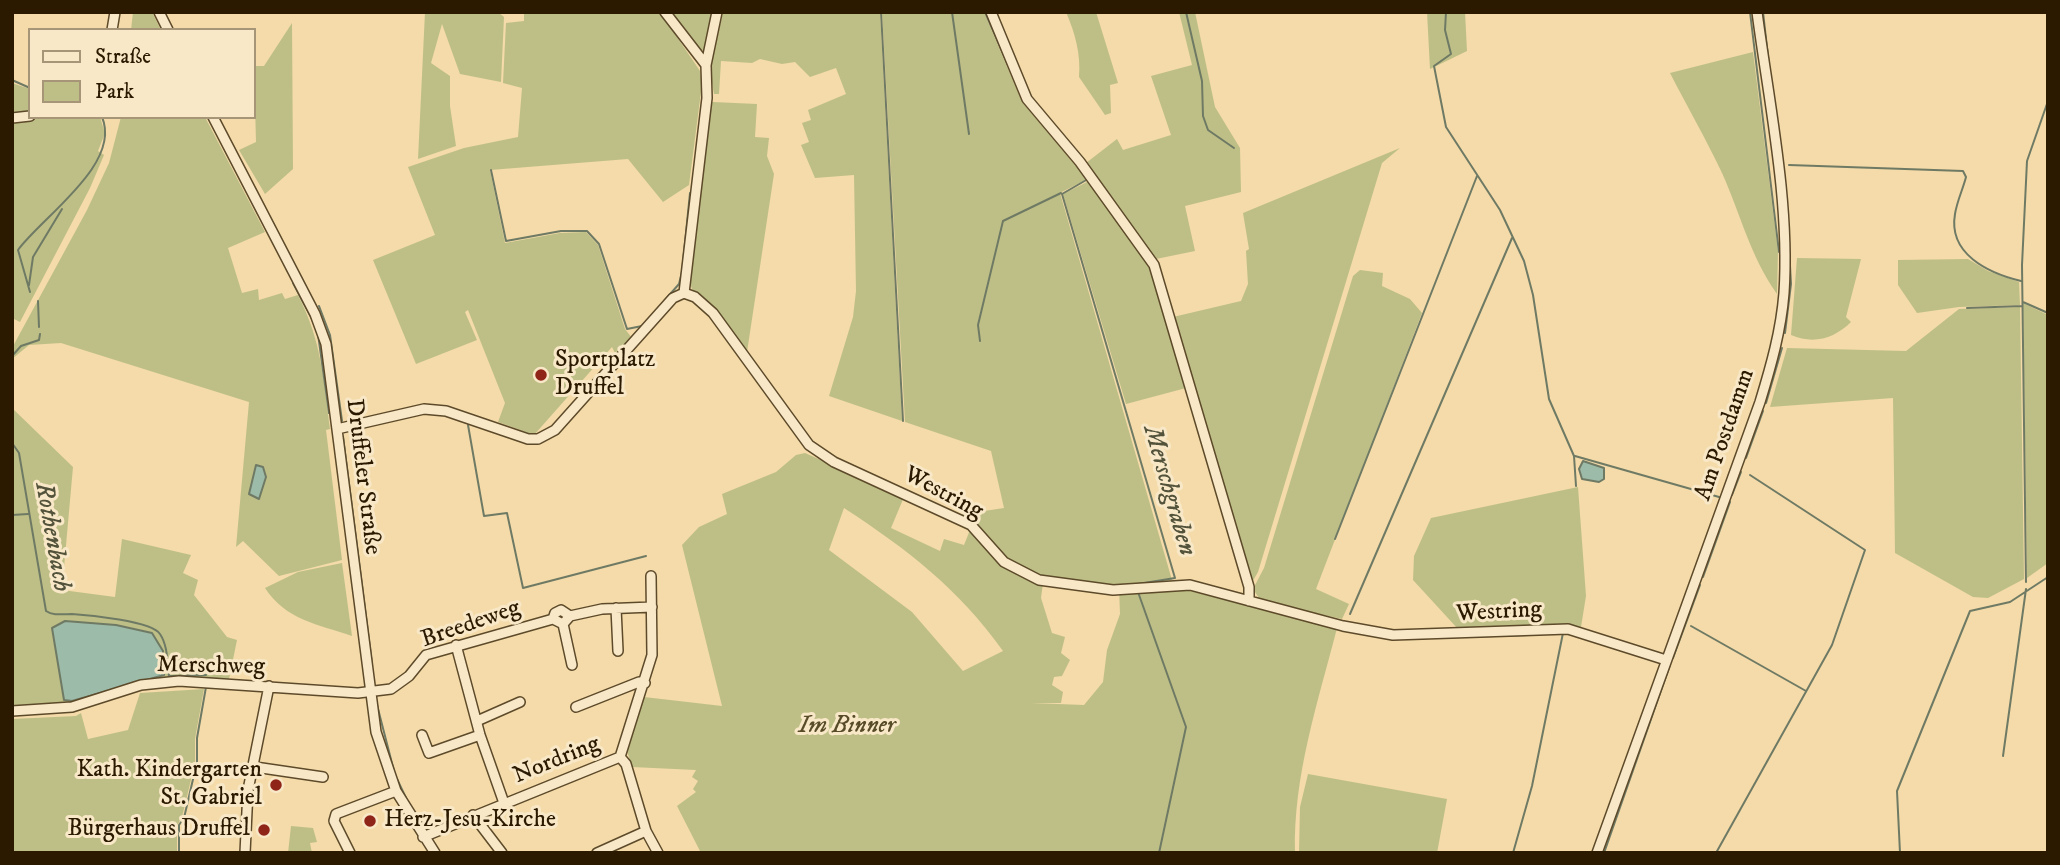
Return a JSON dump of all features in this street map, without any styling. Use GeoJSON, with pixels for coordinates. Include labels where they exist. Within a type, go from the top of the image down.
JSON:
{"type":"FeatureCollection","features":[{"type":"Feature","properties":{"kind":"street"},"geometry":{"type":"LineString","coordinates":[[159,12],[167,28]]}},
{"type":"Feature","properties":{"kind":"street"},"geometry":{"type":"LineString","coordinates":[[665,12],[706,65]]}},
{"type":"Feature","properties":{"kind":"street"},"geometry":{"type":"LineString","coordinates":[[337,429],[424,408],[446,411],[527,439],[546,436],[673,298],[684,293],[707,98],[706,65],[717,12]]}},
{"type":"Feature","properties":{"kind":"street"},"geometry":{"type":"LineString","coordinates":[[991,12],[1027,99],[1080,162],[1154,265],[1249,587],[1250,601]]}},
{"type":"Feature","properties":{"kind":"street","name":"Am Postdamm"},"geometry":{"type":"LineString","coordinates":[[1597,853],[1760,402],[1781,318],[1785,244],[1757,12]]}},
{"type":"Feature","properties":{"kind":"street"},"geometry":{"type":"LineString","coordinates":[[698,55],[709,52]]}},
{"type":"Feature","properties":{"kind":"street","name":"Druffeler Straße"},"geometry":{"type":"LineString","coordinates":[[214,119],[322,328],[376,732],[396,791],[429,851]]}},
{"type":"Feature","properties":{"kind":"street","name":"Westring"},"geometry":{"type":"LineString","coordinates":[[684,293],[695,297],[713,313],[809,444],[834,461],[971,525],[1004,562],[1022,574],[1039,580],[1113,590],[1181,584],[1343,626],[1393,635],[1567,629],[1666,660]]}},
{"type":"Feature","properties":{"kind":"street"},"geometry":{"type":"LineString","coordinates":[[620,757],[652,655],[651,576]]}},
{"type":"Feature","properties":{"kind":"street"},"geometry":{"type":"LineString","coordinates":[[572,665],[558,622],[570,616],[616,608],[652,607]]}},
{"type":"Feature","properties":{"kind":"street"},"geometry":{"type":"LineString","coordinates":[[616,608],[618,651]]}},
{"type":"Feature","properties":{"kind":"street","name":"Breedeweg"},"geometry":{"type":"LineString","coordinates":[[370,692],[391,689],[402,683],[426,655],[456,645],[558,622]]}},
{"type":"Feature","properties":{"kind":"street"},"geometry":{"type":"LineString","coordinates":[[456,645],[480,735],[504,803]]}},
{"type":"Feature","properties":{"kind":"street","name":"Merschweg"},"geometry":{"type":"LineString","coordinates":[[12,711],[72,707],[124,690],[159,683],[203,681],[370,692]]}},
{"type":"Feature","properties":{"kind":"street"},"geometry":{"type":"LineString","coordinates":[[576,707],[639,682],[645,683]]}},
{"type":"Feature","properties":{"kind":"street"},"geometry":{"type":"LineString","coordinates":[[245,853],[248,790],[270,686]]}},
{"type":"Feature","properties":{"kind":"street"},"geometry":{"type":"LineString","coordinates":[[477,721],[520,702]]}},
{"type":"Feature","properties":{"kind":"street"},"geometry":{"type":"LineString","coordinates":[[422,735],[429,753],[480,735]]}},
{"type":"Feature","properties":{"kind":"street","name":"Nordring"},"geometry":{"type":"LineString","coordinates":[[423,837],[620,757],[626,764],[646,831],[658,853]]}},
{"type":"Feature","properties":{"kind":"street"},"geometry":{"type":"LineString","coordinates":[[255,767],[323,777]]}},
{"type":"Feature","properties":{"kind":"street"},"geometry":{"type":"LineString","coordinates":[[350,853],[334,821],[336,814],[396,791]]}},
{"type":"Feature","properties":{"kind":"street"},"geometry":{"type":"LineString","coordinates":[[473,815],[502,853]]}},
{"type":"Feature","properties":{"kind":"street"},"geometry":{"type":"LineString","coordinates":[[597,853],[646,831]]}},
{"type":"Feature","properties":{"kind":"green space"},"geometry":{"type":"Polygon","coordinates":[[[133,12],[152,12],[160,28],[131,28],[133,12]]]}},
{"type":"Feature","properties":{"kind":"green space"},"geometry":{"type":"Polygon","coordinates":[[[425,12],[498,12],[504,17],[501,82],[460,74],[442,24],[431,63],[450,76],[450,106],[456,146],[418,159],[425,12]]]}},
{"type":"Feature","properties":{"kind":"green space"},"geometry":{"type":"Polygon","coordinates":[[[524,12],[660,12],[700,71],[702,84],[689,185],[663,202],[628,159],[490,170],[505,243],[560,233],[586,232],[598,245],[625,329],[632,338],[615,353],[612,347],[534,435],[498,422],[505,403],[468,310],[465,312],[477,340],[416,364],[373,260],[435,235],[408,167],[464,148],[518,137],[522,88],[503,83],[506,23],[524,21],[524,12]]]}},
{"type":"Feature","properties":{"kind":"green space"},"geometry":{"type":"Polygon","coordinates":[[[669,12],[714,12],[705,50],[698,50],[669,12]]]}},
{"type":"Feature","properties":{"kind":"green space"},"geometry":{"type":"Polygon","coordinates":[[[723,12],[880,12],[902,421],[829,396],[853,317],[856,291],[854,175],[815,178],[801,145],[809,142],[802,123],[811,120],[808,110],[846,94],[836,68],[810,77],[795,62],[782,64],[760,59],[752,63],[721,61],[719,94],[714,94],[710,71],[723,12]]]}},
{"type":"Feature","properties":{"kind":"green space","name":"Im Binner"},"geometry":{"type":"Polygon","coordinates":[[[882,12],[984,12],[1022,102],[1087,179],[1060,193],[1174,587],[1337,628],[1302,767],[1295,824],[1295,853],[701,853],[677,806],[696,792],[693,789],[698,781],[692,777],[696,770],[632,767],[627,751],[644,697],[722,706],[682,545],[699,527],[727,514],[722,494],[776,472],[796,455],[805,453],[904,497],[891,528],[940,551],[944,539],[964,545],[970,530],[1012,568],[1043,583],[1041,598],[1052,633],[1065,637],[1061,653],[1070,660],[1062,676],[1054,677],[1052,685],[1063,692],[1061,703],[1031,703],[1084,705],[1103,682],[1107,650],[1120,614],[1119,587],[1039,577],[1012,565],[958,515],[1004,508],[991,451],[905,422],[882,12]],[[844,508],[829,550],[912,612],[963,671],[1003,651],[950,589],[911,555],[844,508]]]}},
{"type":"Feature","properties":{"kind":"green space"},"geometry":{"type":"Polygon","coordinates":[[[1066,12],[1096,12],[1118,83],[1110,85],[1111,113],[1105,115],[1079,77],[1077,44],[1066,12]]]}},
{"type":"Feature","properties":{"kind":"green space"},"geometry":{"type":"Polygon","coordinates":[[[1179,12],[1195,12],[1215,107],[1240,148],[1241,192],[1185,206],[1195,251],[1156,259],[1086,163],[1117,139],[1123,150],[1171,135],[1151,76],[1192,65],[1179,12]]]}},
{"type":"Feature","properties":{"kind":"green space"},"geometry":{"type":"Polygon","coordinates":[[[1427,12],[1465,12],[1467,51],[1430,69],[1427,12]]]}},
{"type":"Feature","properties":{"kind":"green space"},"geometry":{"type":"Polygon","coordinates":[[[292,23],[293,169],[265,194],[239,150],[256,142],[256,66],[264,66],[292,23]]]}},
{"type":"Feature","properties":{"kind":"green space"},"geometry":{"type":"Polygon","coordinates":[[[1753,52],[1778,251],[1777,294],[1753,250],[1716,160],[1670,73],[1753,52]]]}},
{"type":"Feature","properties":{"kind":"green space"},"geometry":{"type":"Polygon","coordinates":[[[12,83],[28,88],[28,113],[12,115],[12,83]]]}},
{"type":"Feature","properties":{"kind":"green space"},"geometry":{"type":"Polygon","coordinates":[[[709,103],[757,104],[755,137],[769,138],[767,156],[774,174],[747,352],[715,311],[692,289],[689,280],[709,103]]]}},
{"type":"Feature","properties":{"kind":"green space"},"geometry":{"type":"Polygon","coordinates":[[[101,119],[105,133],[98,151],[104,155],[90,188],[20,322],[12,318],[12,120],[101,119]]]}},
{"type":"Feature","properties":{"kind":"green space"},"geometry":{"type":"Polygon","coordinates":[[[120,119],[206,119],[265,232],[228,248],[242,293],[258,289],[259,300],[282,293],[285,299],[298,295],[317,345],[330,429],[326,430],[342,560],[279,576],[243,541],[236,547],[249,402],[61,343],[29,345],[12,359],[12,348],[87,210],[109,163],[120,119]]]}},
{"type":"Feature","properties":{"kind":"green space"},"geometry":{"type":"Polygon","coordinates":[[[1400,148],[1382,163],[1258,572],[1251,584],[1173,317],[1241,301],[1248,284],[1246,251],[1249,249],[1243,213],[1400,148]]]}},
{"type":"Feature","properties":{"kind":"green space"},"geometry":{"type":"Polygon","coordinates":[[[1089,181],[1147,260],[1186,388],[1126,404],[1063,194],[1089,181]]]}},
{"type":"Feature","properties":{"kind":"green space"},"geometry":{"type":"Polygon","coordinates":[[[1797,258],[1861,259],[1846,317],[1851,322],[1831,336],[1816,340],[1791,335],[1797,258]]]}},
{"type":"Feature","properties":{"kind":"green space"},"geometry":{"type":"Polygon","coordinates":[[[1968,259],[1988,271],[2019,282],[2020,305],[1959,307],[1917,313],[1898,285],[1898,260],[1968,259]]]}},
{"type":"Feature","properties":{"kind":"green space"},"geometry":{"type":"Polygon","coordinates":[[[1360,270],[1383,273],[1382,286],[1410,299],[1422,313],[1316,589],[1349,604],[1342,619],[1261,601],[1253,589],[1264,568],[1353,276],[1360,270]]]}},
{"type":"Feature","properties":{"kind":"green space"},"geometry":{"type":"Polygon","coordinates":[[[2023,303],[2048,315],[2048,563],[2027,578],[2023,303]]]}},
{"type":"Feature","properties":{"kind":"green space"},"geometry":{"type":"Polygon","coordinates":[[[2020,307],[2024,579],[1988,598],[1973,597],[1895,553],[1893,398],[1770,407],[1787,348],[1906,351],[1959,309],[2020,307]]]}},
{"type":"Feature","properties":{"kind":"green space"},"geometry":{"type":"Polygon","coordinates":[[[12,408],[73,467],[62,590],[115,597],[122,539],[191,555],[183,573],[198,580],[194,595],[227,637],[237,640],[229,679],[167,678],[70,705],[14,708],[12,408]],[[116,625],[122,684],[158,678],[152,633],[116,625]]]}},
{"type":"Feature","properties":{"kind":"green space"},"geometry":{"type":"Polygon","coordinates":[[[1578,487],[1586,596],[1581,627],[1568,624],[1458,629],[1413,580],[1414,556],[1431,518],[1578,487]]]}},
{"type":"Feature","properties":{"kind":"green space"},"geometry":{"type":"Polygon","coordinates":[[[342,563],[352,636],[303,620],[273,599],[265,588],[298,572],[342,563]]]}},
{"type":"Feature","properties":{"kind":"green space"},"geometry":{"type":"Polygon","coordinates":[[[204,689],[195,739],[195,763],[182,817],[177,826],[177,853],[12,853],[12,719],[76,716],[81,713],[88,739],[128,730],[140,693],[204,689]]]}},
{"type":"Feature","properties":{"kind":"green space"},"geometry":{"type":"Polygon","coordinates":[[[1308,774],[1447,799],[1437,853],[1299,853],[1300,807],[1308,774]]]}},
{"type":"Feature","properties":{"kind":"green space"},"geometry":{"type":"Polygon","coordinates":[[[291,826],[313,828],[317,842],[310,843],[312,853],[288,853],[291,826]]]}},
{"type":"Feature","properties":{"kind":"shaded area"},"geometry":{"type":"Polygon","coordinates":[[[1583,461],[1604,468],[1604,479],[1599,482],[1582,479],[1579,469],[1583,461]]]}},
{"type":"Feature","properties":{"kind":"shaded area"},"geometry":{"type":"Polygon","coordinates":[[[256,465],[263,467],[266,477],[259,499],[249,494],[256,465]]]}},
{"type":"Feature","properties":{"kind":"shaded area"},"geometry":{"type":"Polygon","coordinates":[[[65,621],[116,625],[152,633],[163,651],[164,675],[72,701],[64,700],[52,628],[65,621]]]}},
{"type":"Feature","properties":{"kind":"waterway"},"geometry":{"type":"LineString","coordinates":[[881,12],[903,421]]}},
{"type":"Feature","properties":{"kind":"waterway"},"geometry":{"type":"LineString","coordinates":[[952,12],[969,134]]}},
{"type":"Feature","properties":{"kind":"waterway","name":"Merschgraben"},"geometry":{"type":"LineString","coordinates":[[985,12],[1008,65]]}},
{"type":"Feature","properties":{"kind":"waterway"},"geometry":{"type":"LineString","coordinates":[[1186,12],[1202,81],[1203,116],[1208,130],[1234,148]]}},
{"type":"Feature","properties":{"kind":"waterway"},"geometry":{"type":"LineString","coordinates":[[1446,12],[1445,30],[1451,54],[1434,66],[1446,127],[1500,210],[1524,261],[1533,295],[1549,399],[1574,456],[1576,486]]}},
{"type":"Feature","properties":{"kind":"waterway"},"geometry":{"type":"LineString","coordinates":[[1750,12],[1779,252]]}},
{"type":"Feature","properties":{"kind":"waterway"},"geometry":{"type":"LineString","coordinates":[[1763,12],[1770,74]]}},
{"type":"Feature","properties":{"kind":"waterway","name":"Rothenbach"},"geometry":{"type":"LineString","coordinates":[[12,80],[28,87]]}},
{"type":"Feature","properties":{"kind":"waterway"},"geometry":{"type":"LineString","coordinates":[[2026,582],[2022,265],[2027,161],[2048,101]]}},
{"type":"Feature","properties":{"kind":"waterway","name":"Rothenbach"},"geometry":{"type":"LineString","coordinates":[[30,292],[18,250],[91,171],[101,153],[105,135],[102,119]]}},
{"type":"Feature","properties":{"kind":"waterway"},"geometry":{"type":"LineString","coordinates":[[1789,165],[1963,171],[1966,177],[1955,214],[1954,228],[1958,240],[1973,260],[1996,273],[2021,281]]}},
{"type":"Feature","properties":{"kind":"waterway"},"geometry":{"type":"LineString","coordinates":[[491,170],[506,241],[561,231],[587,231],[599,244],[627,329],[642,326]]}},
{"type":"Feature","properties":{"kind":"waterway"},"geometry":{"type":"LineString","coordinates":[[1335,539],[1477,176]]}},
{"type":"Feature","properties":{"kind":"waterway","name":"Merschgraben"},"geometry":{"type":"LineString","coordinates":[[1088,179],[1062,194],[1175,578],[1138,584]]}},
{"type":"Feature","properties":{"kind":"waterway"},"geometry":{"type":"LineString","coordinates":[[664,301],[679,284],[682,272],[690,193]]}},
{"type":"Feature","properties":{"kind":"waterway"},"geometry":{"type":"LineString","coordinates":[[980,341],[978,325],[1003,221],[1061,193]]}},
{"type":"Feature","properties":{"kind":"waterway","name":"Rothenbach"},"geometry":{"type":"LineString","coordinates":[[29,285],[33,257],[62,209]]}},
{"type":"Feature","properties":{"kind":"waterway"},"geometry":{"type":"LineString","coordinates":[[1785,333],[1791,284],[1787,211]]}},
{"type":"Feature","properties":{"kind":"waterway"},"geometry":{"type":"LineString","coordinates":[[1350,614],[1512,238]]}},
{"type":"Feature","properties":{"kind":"waterway"},"geometry":{"type":"LineString","coordinates":[[293,283],[312,319]]}},
{"type":"Feature","properties":{"kind":"waterway","name":"Rothenbach"},"geometry":{"type":"LineString","coordinates":[[38,301],[39,327]]}},
{"type":"Feature","properties":{"kind":"waterway"},"geometry":{"type":"LineString","coordinates":[[2023,302],[2048,313]]}},
{"type":"Feature","properties":{"kind":"waterway"},"geometry":{"type":"LineString","coordinates":[[319,306],[330,335],[342,421]]}},
{"type":"Feature","properties":{"kind":"waterway"},"geometry":{"type":"LineString","coordinates":[[1967,308],[2022,306]]}},
{"type":"Feature","properties":{"kind":"waterway","name":"Rothenbach"},"geometry":{"type":"LineString","coordinates":[[12,356],[21,346],[39,340],[40,334]]}},
{"type":"Feature","properties":{"kind":"waterway"},"geometry":{"type":"LineString","coordinates":[[318,334],[329,413]]}},
{"type":"Feature","properties":{"kind":"waterway"},"geometry":{"type":"LineString","coordinates":[[1766,403],[1782,348]]}},
{"type":"Feature","properties":{"kind":"waterway"},"geometry":{"type":"LineString","coordinates":[[1746,458],[1763,411]]}},
{"type":"Feature","properties":{"kind":"waterway"},"geometry":{"type":"LineString","coordinates":[[468,425],[484,516],[507,513],[523,588],[646,556]]}},
{"type":"Feature","properties":{"kind":"waterway"},"geometry":{"type":"LineString","coordinates":[[343,437],[372,664]]}},
{"type":"Feature","properties":{"kind":"waterway","name":"Rothenbach"},"geometry":{"type":"LineString","coordinates":[[12,443],[19,453],[46,611],[105,617],[155,629],[163,639],[166,649],[169,676],[206,675]]}},
{"type":"Feature","properties":{"kind":"waterway"},"geometry":{"type":"LineString","coordinates":[[1575,456],[1719,497]]}},
{"type":"Feature","properties":{"kind":"waterway"},"geometry":{"type":"LineString","coordinates":[[1732,495],[1741,472]]}},
{"type":"Feature","properties":{"kind":"waterway"},"geometry":{"type":"LineString","coordinates":[[1716,853],[1832,645],[1865,550],[1750,475]]}},
{"type":"Feature","properties":{"kind":"waterway"},"geometry":{"type":"LineString","coordinates":[[1703,577],[1730,502]]}},
{"type":"Feature","properties":{"kind":"waterway"},"geometry":{"type":"LineString","coordinates":[[12,515],[28,514]]}},
{"type":"Feature","properties":{"kind":"waterway"},"geometry":{"type":"LineString","coordinates":[[1900,853],[1897,791],[1970,611],[2010,602],[2048,577]]}},
{"type":"Feature","properties":{"kind":"waterway"},"geometry":{"type":"LineString","coordinates":[[1673,658],[1700,585]]}},
{"type":"Feature","properties":{"kind":"waterway"},"geometry":{"type":"LineString","coordinates":[[2003,756],[2026,589]]}},
{"type":"Feature","properties":{"kind":"waterway","name":"Merschgraben"},"geometry":{"type":"LineString","coordinates":[[1138,592],[1186,727],[1159,853]]}},
{"type":"Feature","properties":{"kind":"waterway"},"geometry":{"type":"LineString","coordinates":[[1691,626],[1806,691]]}},
{"type":"Feature","properties":{"kind":"waterway"},"geometry":{"type":"LineString","coordinates":[[1513,853],[1532,786],[1563,633]]}},
{"type":"Feature","properties":{"kind":"waterway"},"geometry":{"type":"LineString","coordinates":[[1395,639],[1529,635]]}},
{"type":"Feature","properties":{"kind":"waterway"},"geometry":{"type":"LineString","coordinates":[[1604,853],[1670,665]]}},
{"type":"Feature","properties":{"kind":"waterway","name":"Rothenbach"},"geometry":{"type":"LineString","coordinates":[[179,853],[179,825],[184,818],[197,762],[197,738],[206,687]]}},
{"type":"Feature","properties":{"kind":"waterway"},"geometry":{"type":"LineString","coordinates":[[376,701],[395,775]]}},
{"type":"Feature","properties":{"kind":"waterway"},"geometry":{"type":"LineString","coordinates":[[397,779],[407,800]]}},
{"type":"Feature","properties":{"kind":"waterway"},"geometry":{"type":"LineString","coordinates":[[421,823],[426,826]]}},
{"type":"Feature","properties":{"kind":"place","name":"Sportplatz Druffel"},"geometry":{"type":"Point","coordinates":[541,375]}},
{"type":"Feature","properties":{"kind":"place","name":"Kath. Kindergarten St. Gabriel"},"geometry":{"type":"Point","coordinates":[276,785]}},
{"type":"Feature","properties":{"kind":"place","name":"Herz-Jesu-Kirche"},"geometry":{"type":"Point","coordinates":[370,821]}},
{"type":"Feature","properties":{"kind":"place","name":"Bürgerhaus Druffel"},"geometry":{"type":"Point","coordinates":[264,830]}}]}
